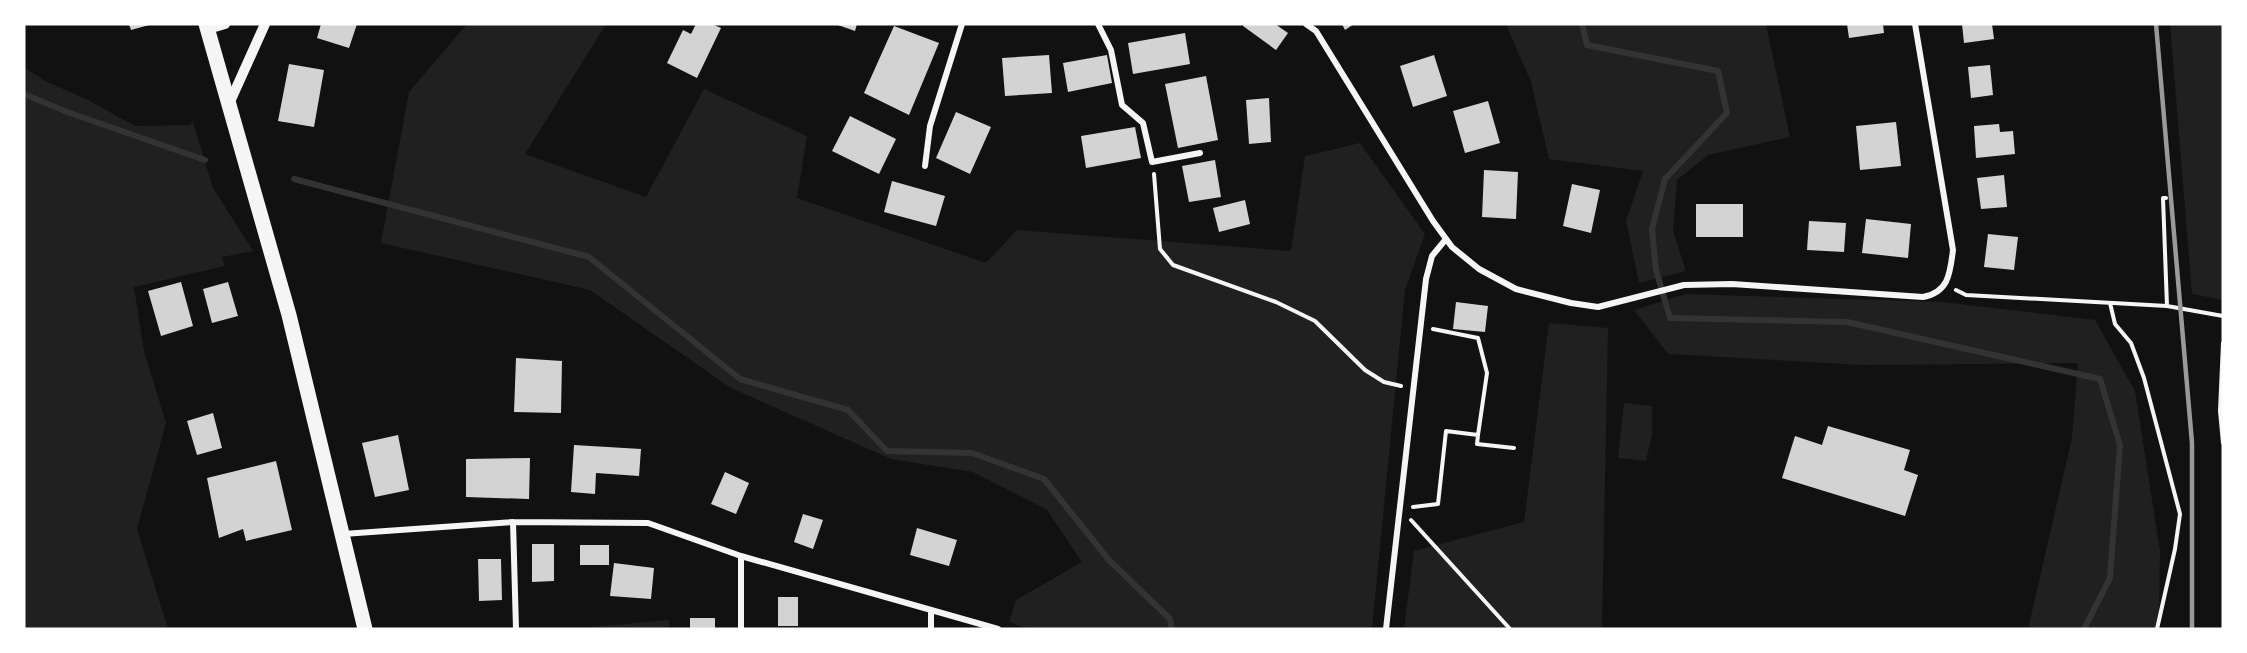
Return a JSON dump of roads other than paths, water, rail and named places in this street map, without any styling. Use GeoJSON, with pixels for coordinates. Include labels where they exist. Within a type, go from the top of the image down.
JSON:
{"type":"FeatureCollection","features":[{"type":"Feature","properties":{"kind":"main road"},"geometry":{"type":"LineString","coordinates":[[207,26],[289,315],[365,629]]}},
{"type":"Feature","properties":{"kind":"street"},"geometry":{"type":"LineString","coordinates":[[207,26],[225,24]]}},
{"type":"Feature","properties":{"kind":"street"},"geometry":{"type":"LineString","coordinates":[[229,104],[265,24]]}},
{"type":"Feature","properties":{"kind":"street"},"geometry":{"type":"LineString","coordinates":[[925,166],[930,126],[962,24]]}},
{"type":"Feature","properties":{"kind":"street"},"geometry":{"type":"LineString","coordinates":[[1098,24],[1112,50],[1122,105],[1143,123],[1152,162],[1200,153]]}},
{"type":"Feature","properties":{"kind":"street"},"geometry":{"type":"LineString","coordinates":[[1306,24],[1317,31],[1446,239],[1479,269],[1516,289],[1571,303],[1598,307],[1684,285],[1732,284],[1923,297],[1933,295],[1946,286],[1953,250],[1915,24]]}},
{"type":"Feature","properties":{"kind":"street"},"geometry":{"type":"LineString","coordinates":[[1386,629],[1421,327],[1432,256],[1446,239]]}},
{"type":"Feature","properties":{"kind":"street"},"geometry":{"type":"LineString","coordinates":[[513,522],[516,629]]}},
{"type":"Feature","properties":{"kind":"street"},"geometry":{"type":"LineString","coordinates":[[343,534],[513,522],[648,523],[741,556],[998,629]]}},
{"type":"Feature","properties":{"kind":"street"},"geometry":{"type":"LineString","coordinates":[[741,556],[741,629]]}},
{"type":"Feature","properties":{"kind":"street"},"geometry":{"type":"LineString","coordinates":[[931,610],[931,629]]}},
{"type":"Feature","properties":{"kind":"waterway"},"geometry":{"type":"LineString","coordinates":[[1582,24],[1587,45],[1718,71],[1727,113],[1665,179],[1652,229],[1656,270],[1670,318],[1847,322],[2100,379],[2120,445],[2110,578],[2084,629]]}},
{"type":"Feature","properties":{"kind":"waterway"},"geometry":{"type":"LineString","coordinates":[[24,94],[67,112],[205,160]]}},
{"type":"Feature","properties":{"kind":"waterway"},"geometry":{"type":"LineString","coordinates":[[294,179],[589,257],[740,379],[848,410],[887,451],[972,453],[1044,479],[1109,560],[1170,619],[1172,629]]}},
{"type":"Feature","properties":{"kind":"railway"},"geometry":{"type":"LineString","coordinates":[[2156,24],[2192,443],[2192,629]]}}]}
